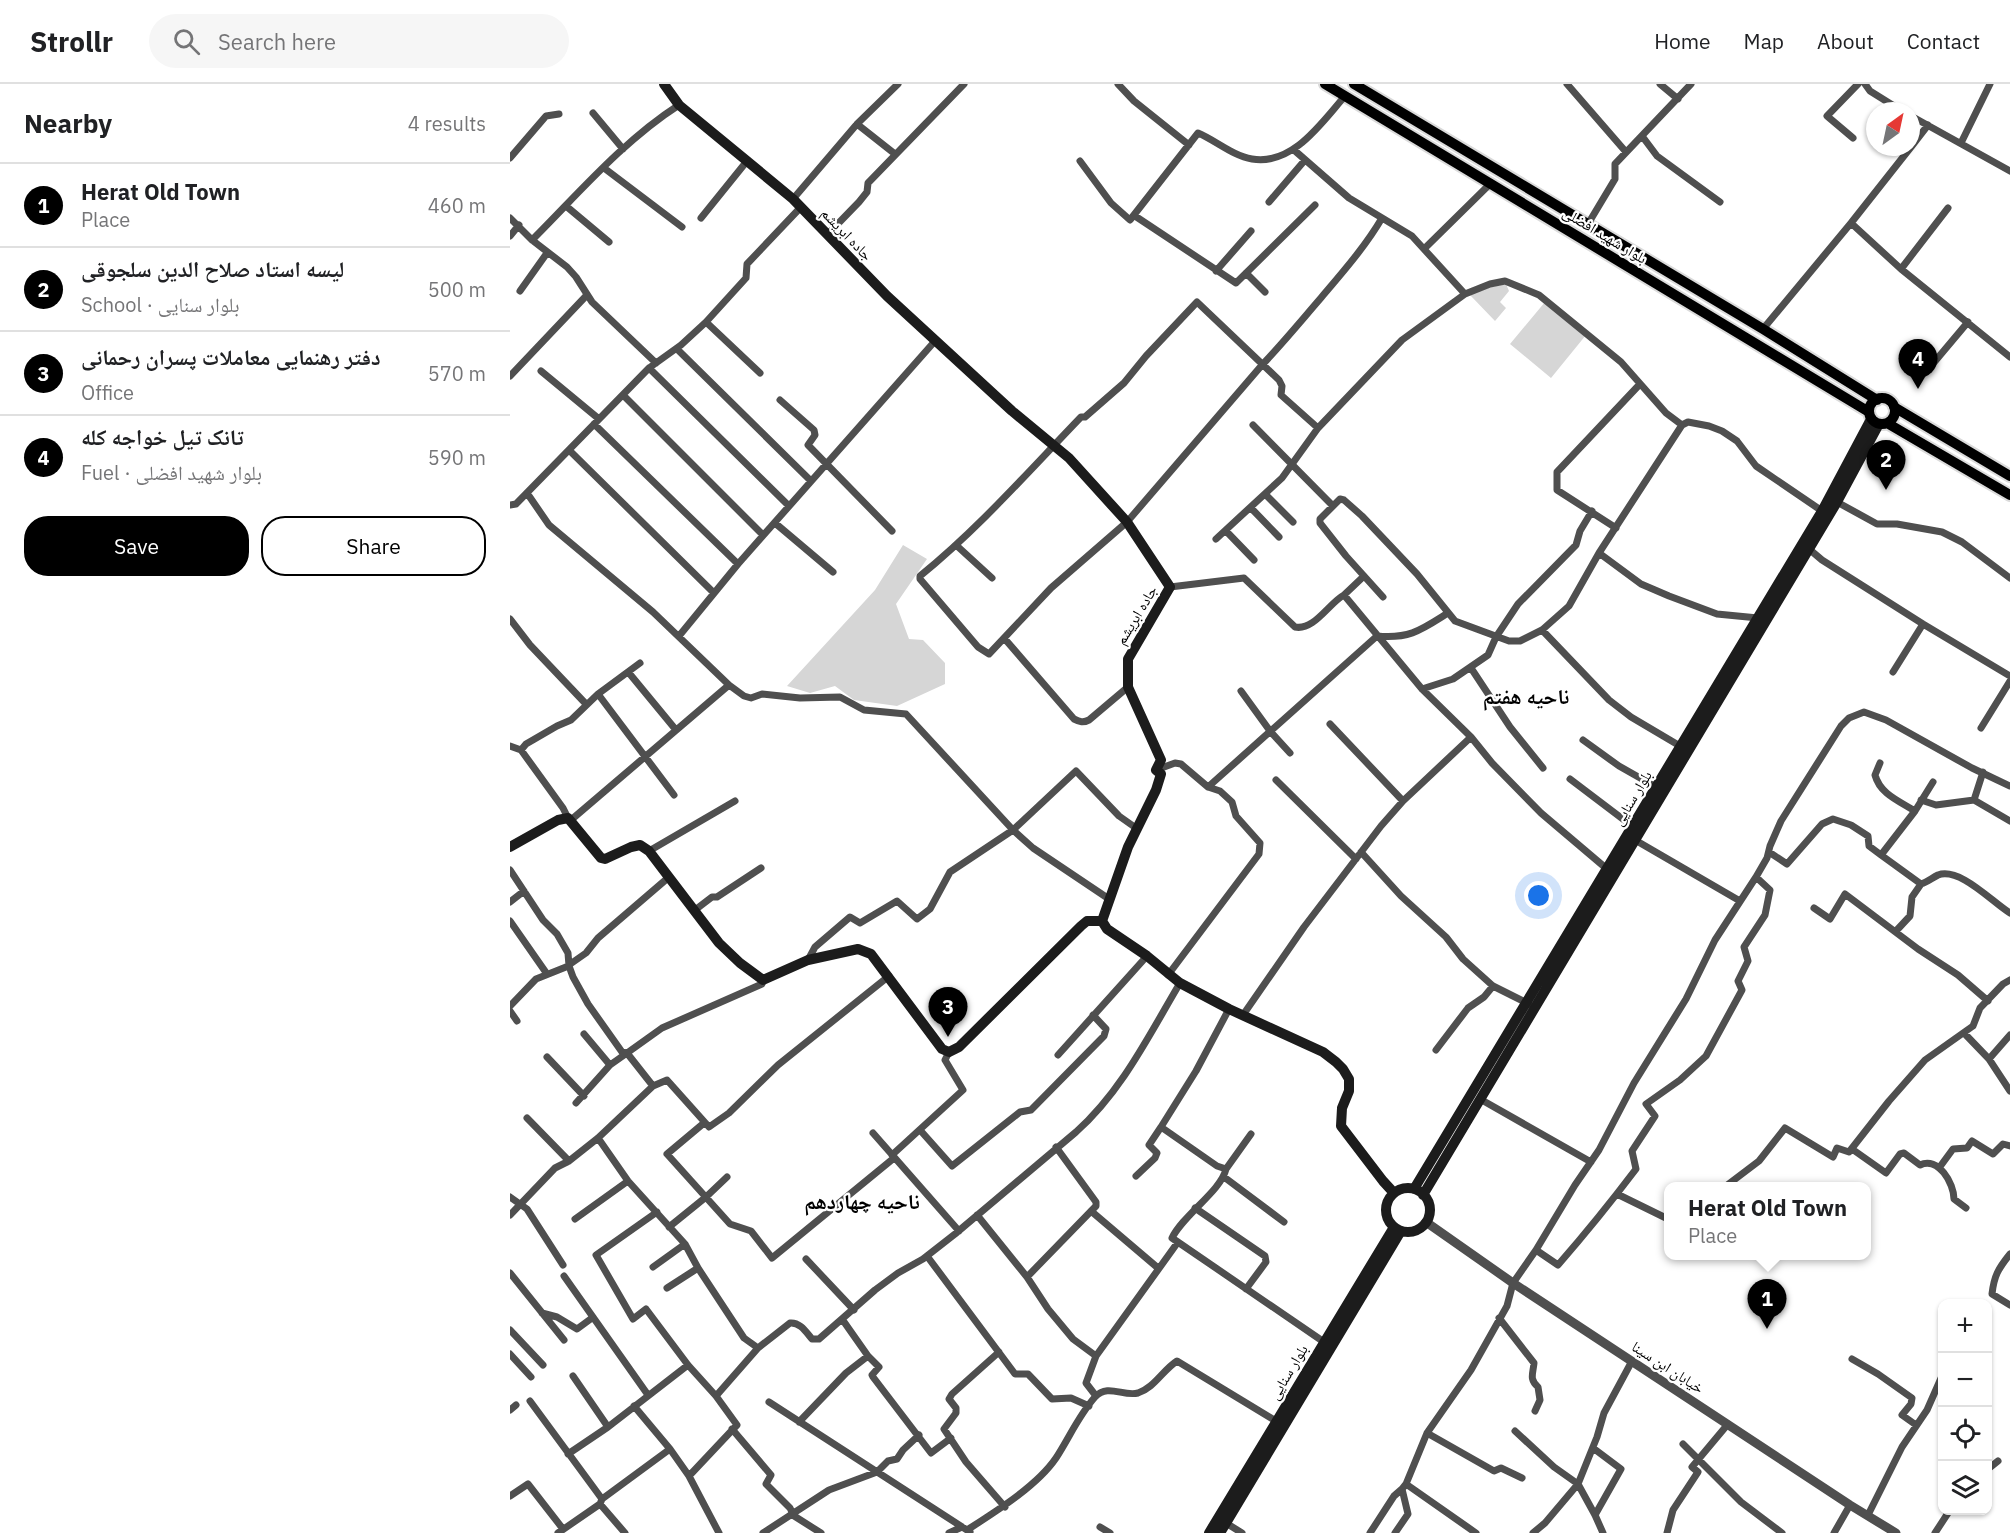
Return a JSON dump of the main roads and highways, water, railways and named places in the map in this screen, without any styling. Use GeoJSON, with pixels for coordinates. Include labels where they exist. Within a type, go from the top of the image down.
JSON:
{"type":"FeatureCollection","features":[{"type":"Feature","properties":{"kind":"main road","name":"جاده ابریشم"},"geometry":{"type":"LineString","coordinates":[[664,84],[679,105],[793,199],[887,296],[1094,484],[1127,522],[1170,587],[1128,659],[1128,687],[1161,760],[1156,770],[1161,774],[1136,828],[1102,921]]}},
{"type":"Feature","properties":{"kind":"main road","name":"بلوار شهید افضلی"},"geometry":{"type":"LineString","coordinates":[[1325,84],[1877,419],[2010,495]]}},
{"type":"Feature","properties":{"kind":"main road","name":"بلوار شهید افضلی"},"geometry":{"type":"LineString","coordinates":[[1357,85],[1763,329],[1876,400]]}},
{"type":"Feature","properties":{"kind":"main road"},"geometry":{"type":"LineString","coordinates":[[1532,208],[1540,195]]}},
{"type":"Feature","properties":{"kind":"main road"},"geometry":{"type":"LineString","coordinates":[[1894,407],[1893,418],[1877,419],[1871,405],[1876,400],[1887,400],[1894,407],[2010,476]]}},
{"type":"Feature","properties":{"kind":"main road","name":"بلوار سنایی"},"geometry":{"type":"LineString","coordinates":[[1419,1192],[1480,1099],[1530,1005],[1635,840],[1837,502],[1877,419]]}},
{"type":"Feature","properties":{"kind":"main road","name":"بلوار سنایی"},"geometry":{"type":"LineString","coordinates":[[1419,1192],[1530,1005],[1632,826],[1877,419]]}},
{"type":"Feature","properties":{"kind":"main road"},"geometry":{"type":"LineString","coordinates":[[510,847],[558,820],[569,819],[601,858],[605,859],[640,845],[649,851],[719,944],[763,980],[808,960],[858,949],[871,954],[942,1049],[949,1052],[959,1047],[1087,921],[1102,921],[1107,929],[1147,956],[1180,983],[1229,1009],[1323,1052],[1343,1069],[1349,1079],[1349,1090],[1342,1108],[1341,1126],[1344,1133],[1394,1193]]}},
{"type":"Feature","properties":{"kind":"main road"},"geometry":{"type":"LineString","coordinates":[[1404,1189],[1419,1192],[1429,1205],[1429,1217],[1413,1232],[1397,1229],[1387,1218],[1386,1207],[1394,1193],[1404,1189]]}},
{"type":"Feature","properties":{"kind":"main road","name":"بلوار سنایی"},"geometry":{"type":"LineString","coordinates":[[1209,1533],[1324,1342],[1397,1229]]}},
{"type":"Feature","properties":{"kind":"main road","name":"بلوار سنایی"},"geometry":{"type":"LineString","coordinates":[[1223,1528],[1397,1229]]}},
{"type":"Feature","properties":{"kind":"place","name":"تانک تیل خواجه کله"},"geometry":{"type":"Point","coordinates":[1918,389]}},
{"type":"Feature","properties":{"kind":"place","name":"لیسه استاد صلاح الدین سلجوقی"},"geometry":{"type":"Point","coordinates":[1886,490]}},
{"type":"Feature","properties":{"kind":"place","name":"دفتر رهنمایی معاملات پسران رحمانی"},"geometry":{"type":"Point","coordinates":[948,1037]}},
{"type":"Feature","properties":{"kind":"place","name":"Herat Old Town"},"geometry":{"type":"Point","coordinates":[1767,1329]}},
{"type":"Feature","properties":{"kind":"district","name":"ناحیه هفتم"},"geometry":{"type":"Point","coordinates":[1526,696]}},
{"type":"Feature","properties":{"kind":"district","name":"ناحیه چهاردهم"},"geometry":{"type":"Point","coordinates":[862,1201]}}]}
